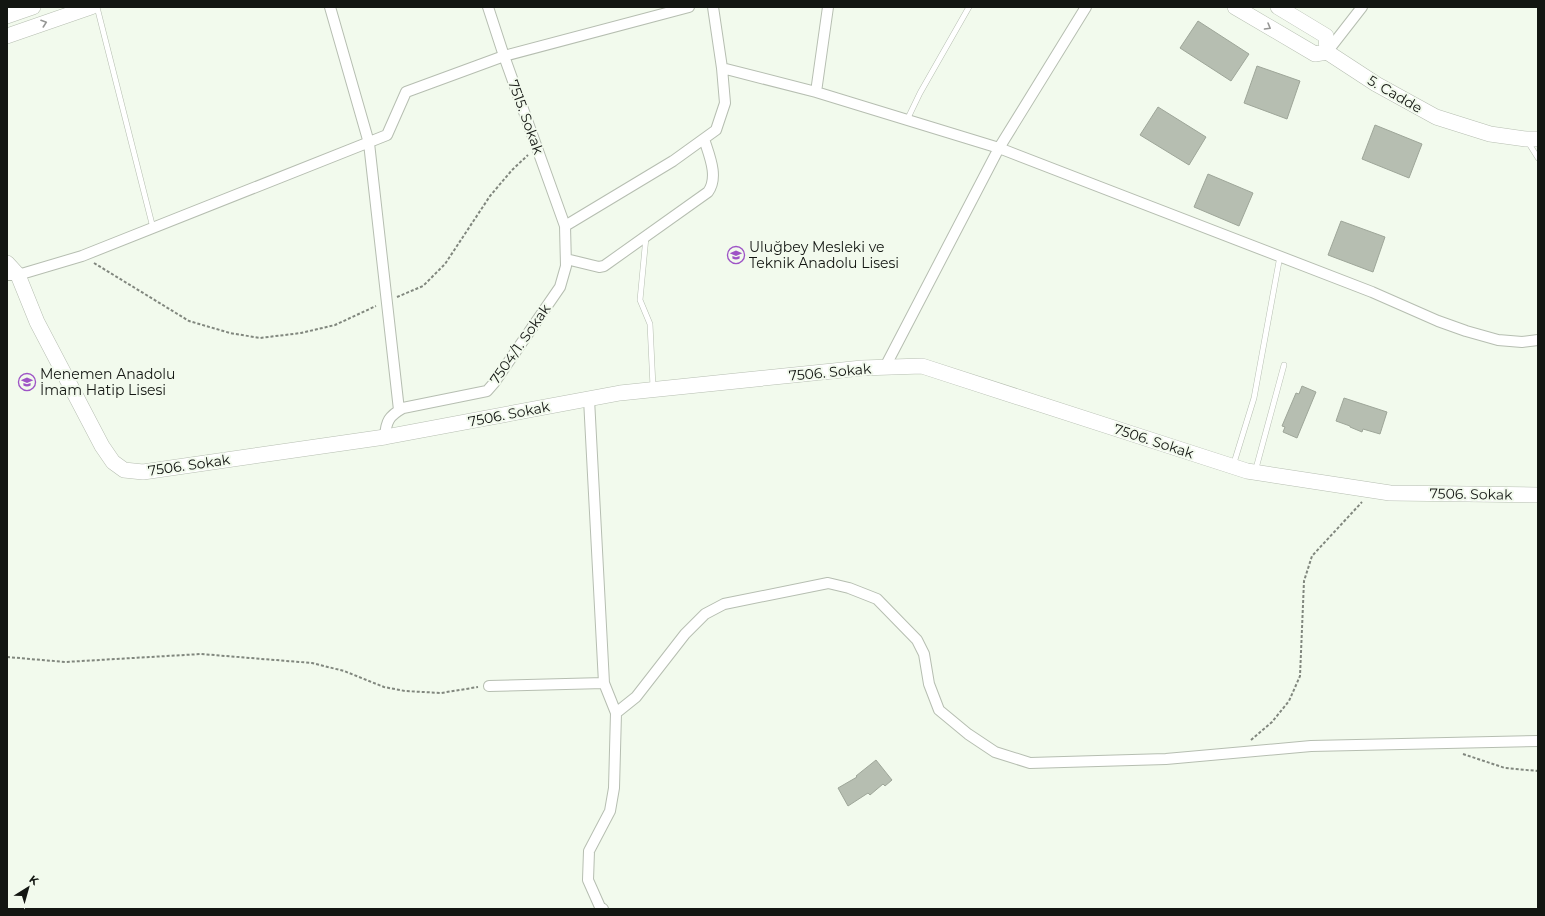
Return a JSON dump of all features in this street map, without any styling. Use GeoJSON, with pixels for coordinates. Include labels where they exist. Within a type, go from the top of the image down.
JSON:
{"type":"FeatureCollection","features":[{"type":"Feature","properties":{"kind":"street"},"geometry":{"type":"LineString","coordinates":[[7,16],[33,7]]}},
{"type":"Feature","properties":{"kind":"street"},"geometry":{"type":"LineString","coordinates":[[7,36],[91,7]]}},
{"type":"Feature","properties":{"kind":"street"},"geometry":{"type":"LineString","coordinates":[[330,7],[369,142],[399,410],[393,414],[386,424],[385,437]]}},
{"type":"Feature","properties":{"kind":"street","name":"7515. Sokak"},"geometry":{"type":"LineString","coordinates":[[488,7],[565,226]]}},
{"type":"Feature","properties":{"kind":"street"},"geometry":{"type":"LineString","coordinates":[[7,263],[12,275],[82,256],[387,135],[406,92],[504,56],[689,7]]}},
{"type":"Feature","properties":{"kind":"street"},"geometry":{"type":"LineString","coordinates":[[565,226],[673,161],[716,130],[724,103],[722,68],[713,7]]}},
{"type":"Feature","properties":{"kind":"street"},"geometry":{"type":"LineString","coordinates":[[816,92],[828,7]]}},
{"type":"Feature","properties":{"kind":"street"},"geometry":{"type":"LineString","coordinates":[[885,367],[998,148],[1086,7]]}},
{"type":"Feature","properties":{"kind":"street"},"geometry":{"type":"LineString","coordinates":[[1235,7],[1315,54],[1327,52],[1362,7]]}},
{"type":"Feature","properties":{"kind":"street"},"geometry":{"type":"LineString","coordinates":[[1278,7],[1326,36],[1327,52]]}},
{"type":"Feature","properties":{"kind":"street","name":"5. Cadde"},"geometry":{"type":"LineString","coordinates":[[1327,52],[1376,84],[1436,117],[1490,134],[1532,139]]}},
{"type":"Feature","properties":{"kind":"street"},"geometry":{"type":"LineString","coordinates":[[722,68],[816,92],[998,148],[1280,256],[1466,331],[1498,340],[1522,342],[1538,340]]}},
{"type":"Feature","properties":{"kind":"street"},"geometry":{"type":"LineString","coordinates":[[566,258],[599,268],[604,266],[708,192],[712,187],[714,178],[704,139]]}},
{"type":"Feature","properties":{"kind":"street","name":"7504/1. Sokak"},"geometry":{"type":"LineString","coordinates":[[399,410],[487,392],[560,287],[566,266],[565,226]]}},
{"type":"Feature","properties":{"kind":"street","name":"7506. Sokak"},"geometry":{"type":"LineString","coordinates":[[12,275],[102,446],[113,462],[124,470],[143,472],[385,437],[620,393],[862,368],[922,366],[1232,466],[1255,472],[1390,493],[1538,495]]}},
{"type":"Feature","properties":{"kind":"street"},"geometry":{"type":"LineString","coordinates":[[589,399],[604,683],[616,713],[614,788],[610,811],[590,851],[588,880],[602,909]]}},
{"type":"Feature","properties":{"kind":"street"},"geometry":{"type":"LineString","coordinates":[[616,713],[636,697],[685,634],[705,614],[724,604],[828,582],[849,588],[876,599],[917,640],[924,654],[929,684],[939,710],[968,734],[995,752],[1030,763],[1166,758],[1311,746],[1538,741]]}},
{"type":"Feature","properties":{"kind":"street"},"geometry":{"type":"LineString","coordinates":[[489,686],[604,683]]}},
{"type":"Feature","properties":{"kind":"lane"},"geometry":{"type":"LineString","coordinates":[[97,7],[153,228]]}},
{"type":"Feature","properties":{"kind":"lane"},"geometry":{"type":"LineString","coordinates":[[907,120],[920,93],[969,7]]}},
{"type":"Feature","properties":{"kind":"lane"},"geometry":{"type":"LineString","coordinates":[[1532,139],[1538,158]]}},
{"type":"Feature","properties":{"kind":"lane"},"geometry":{"type":"LineString","coordinates":[[646,236],[640,300],[650,324],[654,389]]}},
{"type":"Feature","properties":{"kind":"lane"},"geometry":{"type":"LineString","coordinates":[[1232,466],[1254,398],[1280,256]]}},
{"type":"Feature","properties":{"kind":"lane"},"geometry":{"type":"LineString","coordinates":[[1255,472],[1284,365]]}},
{"type":"Feature","properties":{"kind":"path"},"geometry":{"type":"LineString","coordinates":[[82,256],[189,321],[230,333],[260,338],[301,333],[335,325],[423,286],[445,264],[490,196],[512,170],[537,147]]}},
{"type":"Feature","properties":{"kind":"path"},"geometry":{"type":"LineString","coordinates":[[1238,752],[1272,722],[1289,701],[1300,676],[1304,581],[1312,556],[1372,490]]}},
{"type":"Feature","properties":{"kind":"path"},"geometry":{"type":"LineString","coordinates":[[7,657],[65,662],[201,654],[312,663],[344,671],[384,686],[405,691],[441,693],[489,686]]}},
{"type":"Feature","properties":{"kind":"path"},"geometry":{"type":"LineString","coordinates":[[1463,754],[1505,768],[1538,771]]}},
{"type":"Feature","properties":{"kind":"building"},"geometry":{"type":"Polygon","coordinates":[[[1198,21],[1249,54],[1231,81],[1180,48],[1198,21]]]}},
{"type":"Feature","properties":{"kind":"building"},"geometry":{"type":"Polygon","coordinates":[[[1257,66],[1300,81],[1287,119],[1244,103],[1257,66]]]}},
{"type":"Feature","properties":{"kind":"building"},"geometry":{"type":"Polygon","coordinates":[[[1158,107],[1206,137],[1189,165],[1140,135],[1158,107]]]}},
{"type":"Feature","properties":{"kind":"building"},"geometry":{"type":"Polygon","coordinates":[[[1375,125],[1422,144],[1409,178],[1362,159],[1375,125]]]}},
{"type":"Feature","properties":{"kind":"building"},"geometry":{"type":"Polygon","coordinates":[[[1208,174],[1253,193],[1239,226],[1194,207],[1208,174]]]}},
{"type":"Feature","properties":{"kind":"building"},"geometry":{"type":"Polygon","coordinates":[[[1341,221],[1385,237],[1373,272],[1328,255],[1341,221]]]}},
{"type":"Feature","properties":{"kind":"building"},"geometry":{"type":"Polygon","coordinates":[[[1302,386],[1316,392],[1297,438],[1283,432],[1285,427],[1282,426],[1296,393],[1299,394],[1302,386]]]}},
{"type":"Feature","properties":{"kind":"building"},"geometry":{"type":"Polygon","coordinates":[[[1344,398],[1387,412],[1380,434],[1363,429],[1362,432],[1336,421],[1344,398]]]}},
{"type":"Feature","properties":{"kind":"building"},"geometry":{"type":"Polygon","coordinates":[[[876,760],[892,780],[885,786],[883,784],[870,795],[868,793],[848,806],[838,788],[857,777],[856,776],[876,760]]]}},
{"type":"Feature","properties":{"kind":"place","name":"Uluğbey Mesleki ve Teknik Anadolu Lisesi"},"geometry":{"type":"Point","coordinates":[736,255]}},
{"type":"Feature","properties":{"kind":"place","name":"Menemen Anadolu İmam Hatip Lisesi"},"geometry":{"type":"Point","coordinates":[27,382]}}]}
